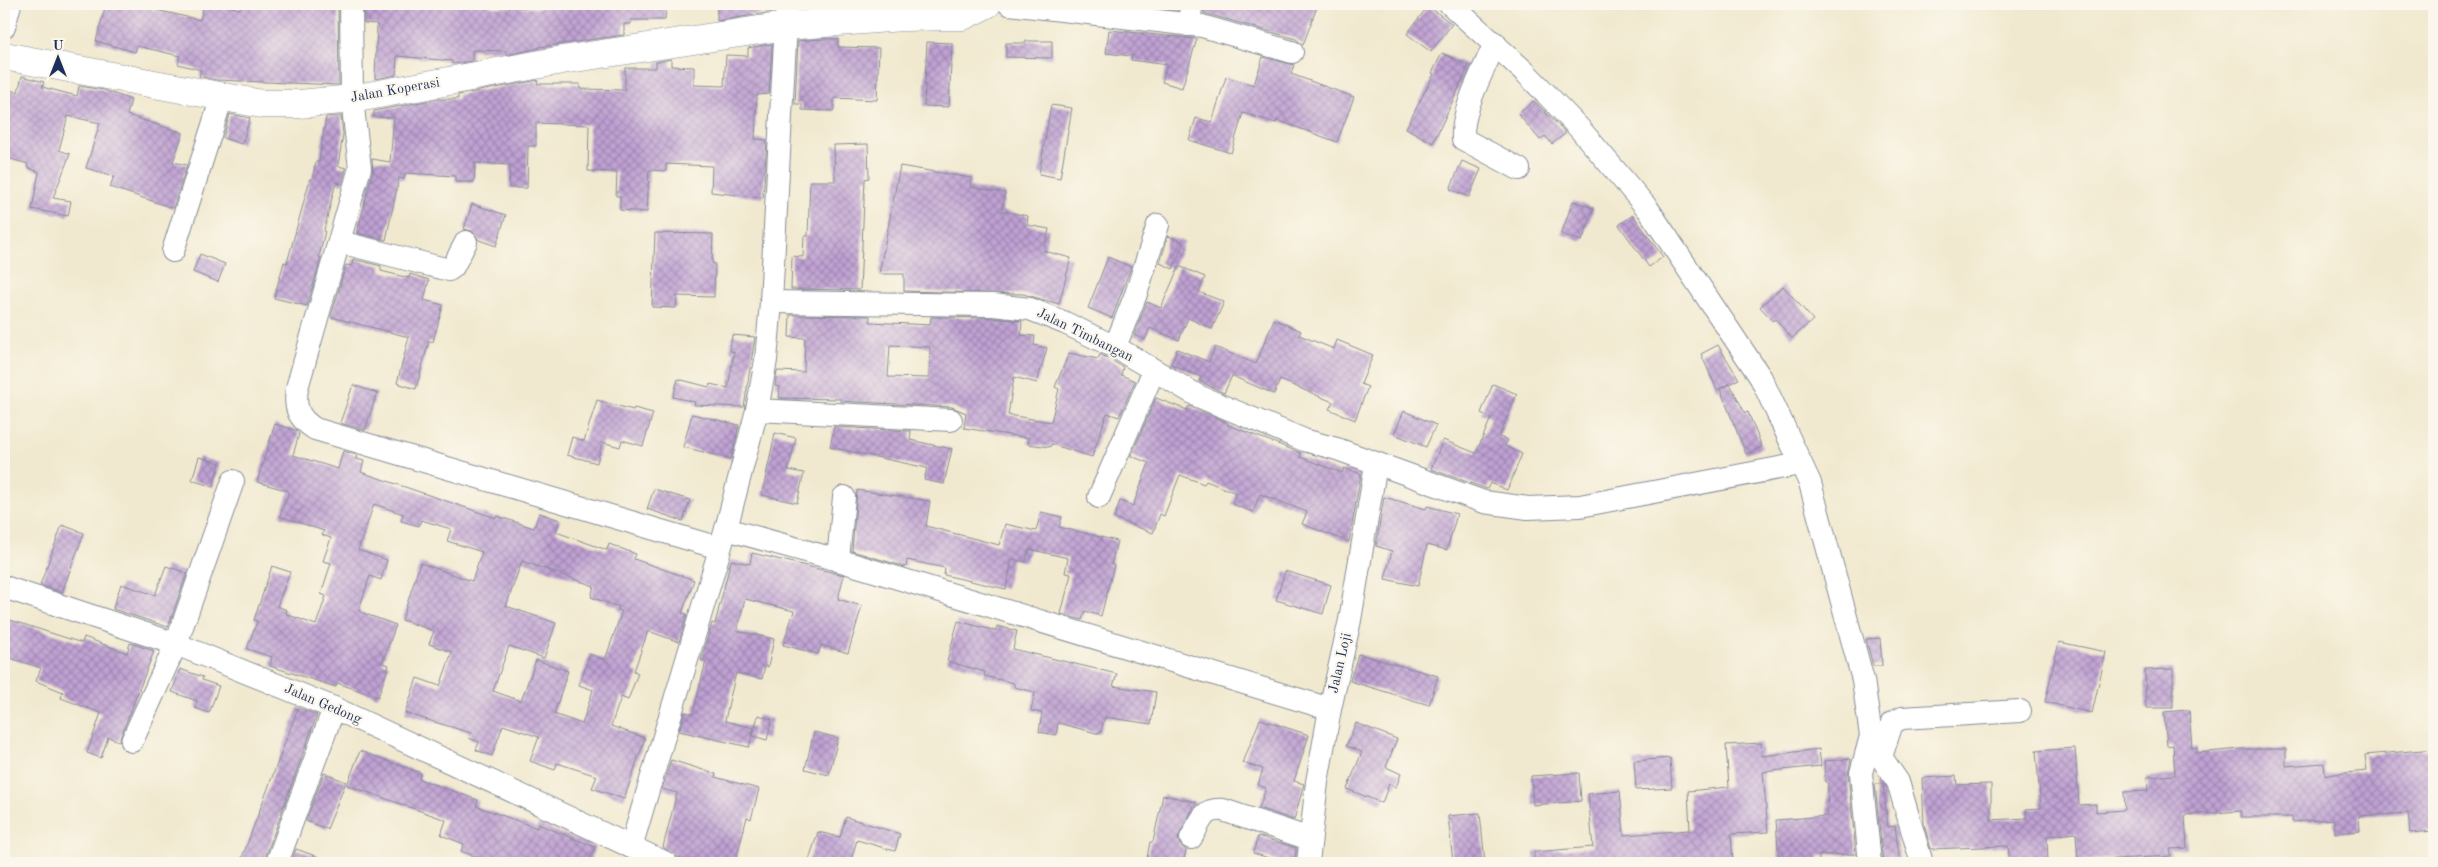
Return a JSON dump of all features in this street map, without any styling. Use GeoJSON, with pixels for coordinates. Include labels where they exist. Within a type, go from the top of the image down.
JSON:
{"type":"FeatureCollection","features":[{"type":"Feature","properties":{"kind":"street"},"geometry":{"type":"LineString","coordinates":[[4,27],[10,4]]}},
{"type":"Feature","properties":{"kind":"street"},"geometry":{"type":"LineString","coordinates":[[351,4],[352,98],[360,168],[297,388],[295,401],[297,411],[306,423],[325,432],[723,539],[838,560],[1330,709]]}},
{"type":"Feature","properties":{"kind":"street","name":"Jalan Koperasi"},"geometry":{"type":"LineString","coordinates":[[4,56],[222,97],[271,104],[299,104],[352,98],[562,60],[786,15],[902,18],[963,16],[987,4]]}},
{"type":"Feature","properties":{"kind":"street"},"geometry":{"type":"LineString","coordinates":[[1008,4],[1190,14],[1202,26],[1292,52]]}},
{"type":"Feature","properties":{"kind":"street"},"geometry":{"type":"LineString","coordinates":[[1450,4],[1495,43],[1579,128],[1648,209],[1761,378],[1810,484],[1863,680],[1871,736],[1881,757],[1898,782],[1922,863]]}},
{"type":"Feature","properties":{"kind":"street"},"geometry":{"type":"LineString","coordinates":[[632,847],[723,539],[758,410],[766,360],[771,302],[786,15]]}},
{"type":"Feature","properties":{"kind":"street"},"geometry":{"type":"LineString","coordinates":[[1495,43],[1466,114],[1462,129],[1463,139],[1519,169]]}},
{"type":"Feature","properties":{"kind":"street"},"geometry":{"type":"LineString","coordinates":[[173,251],[222,97]]}},
{"type":"Feature","properties":{"kind":"street"},"geometry":{"type":"LineString","coordinates":[[1115,347],[1136,294],[1158,225]]}},
{"type":"Feature","properties":{"kind":"street"},"geometry":{"type":"LineString","coordinates":[[340,242],[449,270],[453,268],[466,242]]}},
{"type":"Feature","properties":{"kind":"street","name":"Jalan Timbangan"},"geometry":{"type":"LineString","coordinates":[[771,302],[1013,306],[1030,309],[1115,347],[1198,396],[1304,440],[1484,502],[1528,508],[1580,506],[1800,464]]}},
{"type":"Feature","properties":{"kind":"street"},"geometry":{"type":"LineString","coordinates":[[1099,497],[1154,370]]}},
{"type":"Feature","properties":{"kind":"street"},"geometry":{"type":"LineString","coordinates":[[758,410],[951,420]]}},
{"type":"Feature","properties":{"kind":"street","name":"Jalan Loji"},"geometry":{"type":"LineString","coordinates":[[1308,863],[1317,782],[1330,709],[1350,620],[1376,464]]}},
{"type":"Feature","properties":{"kind":"street"},"geometry":{"type":"LineString","coordinates":[[132,741],[176,644],[233,481]]}},
{"type":"Feature","properties":{"kind":"street"},"geometry":{"type":"LineString","coordinates":[[838,560],[844,497]]}},
{"type":"Feature","properties":{"kind":"street","name":"Jalan Gedong"},"geometry":{"type":"LineString","coordinates":[[4,587],[176,644],[334,708],[666,863]]}},
{"type":"Feature","properties":{"kind":"street"},"geometry":{"type":"LineString","coordinates":[[278,860],[334,708]]}},
{"type":"Feature","properties":{"kind":"street"},"geometry":{"type":"LineString","coordinates":[[1881,757],[1889,727],[1892,722],[1902,718],[2020,711]]}},
{"type":"Feature","properties":{"kind":"street"},"geometry":{"type":"LineString","coordinates":[[1870,863],[1861,772],[1871,736]]}},
{"type":"Feature","properties":{"kind":"street"},"geometry":{"type":"LineString","coordinates":[[1191,838],[1206,813],[1212,809],[1223,810],[1310,839]]}},
{"type":"Feature","properties":{"kind":"building"},"geometry":{"type":"Polygon","coordinates":[[[106,4],[148,4],[147,8],[200,20],[204,4],[219,4],[240,9],[241,4],[338,5],[339,85],[216,80],[199,76],[201,70],[178,64],[180,56],[137,46],[135,52],[96,41],[106,4]]]}},
{"type":"Feature","properties":{"kind":"building"},"geometry":{"type":"Polygon","coordinates":[[[364,4],[491,4],[491,7],[580,8],[581,4],[666,4],[665,20],[631,20],[631,24],[624,24],[624,35],[539,47],[506,55],[506,51],[472,50],[472,61],[452,64],[452,61],[397,56],[396,75],[375,79],[377,24],[364,23],[364,4]]]}},
{"type":"Feature","properties":{"kind":"building"},"geometry":{"type":"Polygon","coordinates":[[[717,4],[774,4],[773,12],[717,21],[717,4]]]}},
{"type":"Feature","properties":{"kind":"building"},"geometry":{"type":"Polygon","coordinates":[[[1159,4],[1179,4],[1178,10],[1158,8],[1159,4]]]}},
{"type":"Feature","properties":{"kind":"building"},"geometry":{"type":"Polygon","coordinates":[[[1205,4],[1318,4],[1303,45],[1296,39],[1204,13],[1205,4]]]}},
{"type":"Feature","properties":{"kind":"building"},"geometry":{"type":"Polygon","coordinates":[[[1428,6],[1452,24],[1431,52],[1407,34],[1428,6]]]}},
{"type":"Feature","properties":{"kind":"building"},"geometry":{"type":"Polygon","coordinates":[[[1109,30],[1197,39],[1182,88],[1162,82],[1167,65],[1131,60],[1132,56],[1106,53],[1109,30]]]}},
{"type":"Feature","properties":{"kind":"building"},"geometry":{"type":"Polygon","coordinates":[[[838,39],[838,47],[879,48],[877,100],[834,98],[834,111],[802,110],[802,104],[795,104],[798,41],[838,39]]]}},
{"type":"Feature","properties":{"kind":"building"},"geometry":{"type":"Polygon","coordinates":[[[1026,41],[1052,41],[1052,58],[1006,57],[1006,43],[1026,43],[1026,41]]]}},
{"type":"Feature","properties":{"kind":"building"},"geometry":{"type":"Polygon","coordinates":[[[927,42],[952,43],[949,107],[924,106],[927,42]]]}},
{"type":"Feature","properties":{"kind":"building"},"geometry":{"type":"Polygon","coordinates":[[[772,44],[769,94],[757,95],[755,139],[767,140],[763,198],[711,192],[712,166],[666,164],[666,171],[649,170],[647,212],[620,210],[620,196],[616,196],[617,172],[588,171],[589,125],[536,123],[536,146],[528,146],[527,188],[509,188],[510,165],[475,163],[474,182],[455,182],[455,176],[405,173],[404,179],[399,178],[386,240],[357,233],[373,171],[372,159],[390,162],[394,118],[374,117],[374,111],[437,99],[458,99],[458,95],[538,80],[537,84],[580,84],[580,89],[625,90],[625,68],[656,68],[656,62],[671,59],[671,66],[694,67],[694,85],[724,86],[726,55],[748,56],[748,48],[772,44]]]}},
{"type":"Feature","properties":{"kind":"building"},"geometry":{"type":"Polygon","coordinates":[[[1442,53],[1469,66],[1433,143],[1406,128],[1434,74],[1432,73],[1442,53]]]}},
{"type":"Feature","properties":{"kind":"building"},"geometry":{"type":"Polygon","coordinates":[[[1263,57],[1294,65],[1291,74],[1354,97],[1337,142],[1277,120],[1276,123],[1243,113],[1231,153],[1189,140],[1196,118],[1212,122],[1226,77],[1254,85],[1263,57]]]}},
{"type":"Feature","properties":{"kind":"building"},"geometry":{"type":"Polygon","coordinates":[[[22,76],[44,82],[42,87],[77,96],[79,86],[104,90],[131,100],[127,115],[183,133],[173,162],[187,165],[173,208],[110,187],[114,176],[86,168],[100,123],[68,116],[59,150],[70,154],[53,198],[71,201],[68,216],[32,209],[39,172],[27,167],[28,164],[4,157],[4,134],[12,108],[4,106],[4,89],[18,92],[22,76]]]}},
{"type":"Feature","properties":{"kind":"building"},"geometry":{"type":"Polygon","coordinates":[[[1534,101],[1566,133],[1552,144],[1545,136],[1540,140],[1518,114],[1534,101]]]}},
{"type":"Feature","properties":{"kind":"building"},"geometry":{"type":"Polygon","coordinates":[[[1051,105],[1072,108],[1060,178],[1039,174],[1051,105]]]}},
{"type":"Feature","properties":{"kind":"building"},"geometry":{"type":"Polygon","coordinates":[[[230,114],[250,118],[242,144],[223,138],[230,114]]]}},
{"type":"Feature","properties":{"kind":"building"},"geometry":{"type":"Polygon","coordinates":[[[341,116],[343,134],[338,166],[346,168],[342,184],[336,182],[324,230],[319,257],[321,258],[307,306],[274,298],[284,262],[287,263],[310,179],[312,179],[316,162],[319,162],[326,117],[341,116]]]}},
{"type":"Feature","properties":{"kind":"building"},"geometry":{"type":"Polygon","coordinates":[[[868,144],[869,178],[865,179],[860,290],[791,289],[792,256],[803,257],[804,236],[808,236],[810,181],[835,181],[834,145],[868,144]]]}},
{"type":"Feature","properties":{"kind":"building"},"geometry":{"type":"Polygon","coordinates":[[[1462,161],[1481,169],[1469,197],[1450,189],[1462,161]]]}},
{"type":"Feature","properties":{"kind":"building"},"geometry":{"type":"Polygon","coordinates":[[[900,166],[971,178],[970,187],[1005,193],[1002,211],[1028,216],[1027,225],[1049,229],[1044,251],[1071,258],[1059,304],[1023,294],[904,291],[904,274],[879,274],[900,166]]]}},
{"type":"Feature","properties":{"kind":"building"},"geometry":{"type":"Polygon","coordinates":[[[1573,201],[1594,208],[1582,241],[1561,234],[1573,201]]]}},
{"type":"Feature","properties":{"kind":"building"},"geometry":{"type":"Polygon","coordinates":[[[472,204],[506,215],[496,246],[479,240],[472,231],[464,229],[472,204]]]}},
{"type":"Feature","properties":{"kind":"building"},"geometry":{"type":"Polygon","coordinates":[[[1633,215],[1663,257],[1649,267],[1619,225],[1633,215]]]}},
{"type":"Feature","properties":{"kind":"building"},"geometry":{"type":"Polygon","coordinates":[[[655,233],[713,234],[712,263],[715,264],[714,297],[677,296],[676,308],[652,307],[655,233]]]}},
{"type":"Feature","properties":{"kind":"building"},"geometry":{"type":"Polygon","coordinates":[[[1168,236],[1184,242],[1173,269],[1160,263],[1168,236]]]}},
{"type":"Feature","properties":{"kind":"building"},"geometry":{"type":"Polygon","coordinates":[[[200,254],[225,264],[218,282],[193,272],[200,254]]]}},
{"type":"Feature","properties":{"kind":"building"},"geometry":{"type":"Polygon","coordinates":[[[1108,257],[1131,267],[1112,318],[1088,308],[1108,257]]]}},
{"type":"Feature","properties":{"kind":"building"},"geometry":{"type":"Polygon","coordinates":[[[353,259],[381,266],[381,271],[409,278],[410,274],[429,280],[424,300],[443,305],[433,342],[429,341],[416,389],[397,383],[409,337],[331,317],[346,265],[352,266],[353,259]]]}},
{"type":"Feature","properties":{"kind":"building"},"geometry":{"type":"Polygon","coordinates":[[[1179,266],[1205,277],[1199,292],[1224,302],[1212,329],[1188,318],[1179,340],[1150,328],[1145,340],[1134,335],[1147,302],[1161,308],[1179,266]]]}},
{"type":"Feature","properties":{"kind":"building"},"geometry":{"type":"Polygon","coordinates":[[[1783,286],[1813,320],[1792,338],[1775,319],[1773,321],[1760,307],[1783,286]]]}},
{"type":"Feature","properties":{"kind":"building"},"geometry":{"type":"Polygon","coordinates":[[[790,315],[870,316],[870,322],[930,325],[931,317],[992,318],[1022,321],[1021,335],[1035,336],[1034,345],[1047,348],[1037,383],[1014,377],[1008,415],[1051,422],[1059,389],[1055,387],[1069,353],[1098,359],[1100,354],[1123,367],[1121,375],[1135,381],[1119,417],[1107,413],[1092,457],[1051,444],[1050,447],[1028,444],[1029,438],[964,428],[966,413],[952,407],[840,401],[841,399],[779,398],[780,387],[775,386],[777,371],[804,372],[805,338],[789,337],[790,315]],[[890,345],[888,377],[929,378],[930,347],[890,345]]]}},
{"type":"Feature","properties":{"kind":"building"},"geometry":{"type":"Polygon","coordinates":[[[1274,319],[1301,331],[1299,335],[1334,349],[1337,340],[1373,355],[1361,384],[1368,387],[1355,420],[1329,409],[1333,402],[1280,380],[1274,394],[1232,376],[1224,393],[1199,381],[1201,377],[1171,364],[1177,349],[1209,362],[1215,347],[1256,364],[1274,319]]]}},
{"type":"Feature","properties":{"kind":"building"},"geometry":{"type":"Polygon","coordinates":[[[732,335],[755,337],[744,407],[694,405],[695,402],[673,397],[678,379],[709,387],[710,384],[728,388],[734,352],[730,351],[732,335]]]}},
{"type":"Feature","properties":{"kind":"building"},"geometry":{"type":"Polygon","coordinates":[[[1718,345],[1739,379],[1717,390],[1701,354],[1718,345]]]}},
{"type":"Feature","properties":{"kind":"building"},"geometry":{"type":"Polygon","coordinates":[[[1493,384],[1517,394],[1499,437],[1508,440],[1505,446],[1522,454],[1507,490],[1490,483],[1487,489],[1431,469],[1443,440],[1476,453],[1491,418],[1481,413],[1493,384]]]}},
{"type":"Feature","properties":{"kind":"building"},"geometry":{"type":"Polygon","coordinates":[[[1730,384],[1745,413],[1748,412],[1762,447],[1746,454],[1720,389],[1730,384]]]}},
{"type":"Feature","properties":{"kind":"building"},"geometry":{"type":"Polygon","coordinates":[[[353,385],[377,393],[365,430],[340,423],[353,385]]]}},
{"type":"Feature","properties":{"kind":"building"},"geometry":{"type":"Polygon","coordinates":[[[1156,398],[1187,410],[1189,406],[1228,423],[1228,425],[1301,453],[1300,457],[1342,473],[1344,468],[1361,474],[1349,542],[1302,524],[1307,512],[1260,494],[1253,512],[1232,504],[1236,493],[1206,481],[1204,484],[1180,475],[1164,516],[1160,514],[1153,533],[1114,518],[1120,501],[1133,506],[1149,463],[1131,456],[1156,398]]]}},
{"type":"Feature","properties":{"kind":"building"},"geometry":{"type":"Polygon","coordinates":[[[597,400],[633,410],[634,408],[653,413],[643,446],[622,440],[620,447],[602,442],[597,463],[567,455],[572,437],[584,441],[597,400]]]}},
{"type":"Feature","properties":{"kind":"building"},"geometry":{"type":"Polygon","coordinates":[[[1404,411],[1436,425],[1426,447],[1394,434],[1404,411]]]}},
{"type":"Feature","properties":{"kind":"building"},"geometry":{"type":"Polygon","coordinates":[[[692,414],[739,425],[731,459],[683,447],[692,414]]]}},
{"type":"Feature","properties":{"kind":"building"},"geometry":{"type":"Polygon","coordinates":[[[275,424],[295,430],[299,434],[293,455],[338,469],[343,451],[357,455],[356,459],[364,461],[361,472],[496,518],[497,516],[534,528],[539,513],[560,520],[556,532],[607,550],[609,544],[636,554],[634,559],[694,580],[682,613],[687,614],[679,642],[648,631],[634,671],[638,673],[628,700],[621,697],[611,726],[645,738],[624,799],[592,788],[597,776],[557,763],[555,770],[530,761],[539,737],[503,725],[492,756],[476,750],[479,742],[469,738],[471,733],[405,713],[417,678],[440,686],[452,652],[429,644],[434,631],[402,620],[420,563],[472,581],[482,552],[447,541],[451,529],[421,520],[419,526],[401,521],[403,514],[374,504],[358,550],[387,560],[381,580],[370,576],[359,609],[360,612],[396,625],[382,663],[389,665],[378,697],[337,683],[336,687],[270,666],[272,657],[247,649],[257,621],[254,620],[272,566],[290,572],[277,606],[287,610],[286,614],[316,625],[326,596],[321,594],[331,563],[323,561],[331,538],[322,535],[324,531],[280,516],[289,491],[257,482],[275,424]],[[522,561],[506,606],[556,623],[544,658],[509,646],[493,691],[521,701],[536,660],[568,671],[554,714],[582,724],[593,690],[579,685],[590,654],[605,660],[622,611],[618,610],[619,607],[591,597],[594,586],[522,561]]]}},
{"type":"Feature","properties":{"kind":"building"},"geometry":{"type":"Polygon","coordinates":[[[834,427],[911,431],[910,440],[952,449],[944,484],[924,480],[927,468],[830,447],[834,427]]]}},
{"type":"Feature","properties":{"kind":"building"},"geometry":{"type":"Polygon","coordinates":[[[775,433],[796,438],[788,470],[804,473],[797,503],[762,495],[775,433]]]}},
{"type":"Feature","properties":{"kind":"building"},"geometry":{"type":"Polygon","coordinates":[[[199,457],[220,463],[213,487],[192,480],[199,457]]]}},
{"type":"Feature","properties":{"kind":"building"},"geometry":{"type":"Polygon","coordinates":[[[654,489],[690,500],[683,521],[647,509],[654,489]]]}},
{"type":"Feature","properties":{"kind":"building"},"geometry":{"type":"Polygon","coordinates":[[[857,490],[930,501],[926,526],[999,545],[1005,524],[1036,531],[1041,512],[1062,517],[1059,527],[1117,541],[1111,564],[1114,565],[1101,616],[1085,611],[1082,620],[1061,614],[1071,574],[1065,573],[1068,558],[1029,549],[1026,562],[1012,559],[1006,589],[944,575],[945,568],[907,560],[906,567],[852,551],[857,490]]]}},
{"type":"Feature","properties":{"kind":"building"},"geometry":{"type":"Polygon","coordinates":[[[1384,497],[1426,509],[1427,506],[1457,514],[1447,550],[1427,545],[1418,586],[1385,579],[1392,551],[1376,546],[1384,497]]]}},
{"type":"Feature","properties":{"kind":"building"},"geometry":{"type":"Polygon","coordinates":[[[62,525],[84,533],[62,592],[40,585],[62,525]]]}},
{"type":"Feature","properties":{"kind":"building"},"geometry":{"type":"Polygon","coordinates":[[[752,553],[844,575],[838,599],[862,606],[848,653],[821,645],[818,654],[783,645],[794,611],[745,599],[737,631],[774,639],[768,667],[765,666],[762,679],[736,673],[728,706],[725,721],[754,728],[749,747],[679,731],[685,712],[693,714],[706,661],[701,660],[712,623],[715,624],[731,560],[750,564],[752,553]]]}},
{"type":"Feature","properties":{"kind":"building"},"geometry":{"type":"Polygon","coordinates":[[[166,566],[187,573],[168,627],[113,609],[121,584],[155,595],[166,566]]]}},
{"type":"Feature","properties":{"kind":"building"},"geometry":{"type":"Polygon","coordinates":[[[1285,571],[1331,585],[1323,614],[1276,600],[1285,571]]]}},
{"type":"Feature","properties":{"kind":"building"},"geometry":{"type":"Polygon","coordinates":[[[4,618],[82,643],[84,637],[127,653],[130,643],[154,651],[119,741],[108,737],[101,758],[87,753],[101,713],[61,698],[63,692],[36,681],[41,668],[4,656],[4,618]]]}},
{"type":"Feature","properties":{"kind":"building"},"geometry":{"type":"Polygon","coordinates":[[[958,621],[996,631],[997,626],[1017,631],[1013,649],[1117,674],[1113,686],[1156,692],[1151,724],[1105,717],[1100,734],[1058,723],[1056,735],[1039,732],[1042,713],[1031,711],[1035,692],[1014,687],[1014,683],[984,676],[985,672],[947,661],[958,621]]]}},
{"type":"Feature","properties":{"kind":"building"},"geometry":{"type":"Polygon","coordinates":[[[1880,638],[1882,666],[1873,666],[1866,639],[1880,638]]]}},
{"type":"Feature","properties":{"kind":"building"},"geometry":{"type":"Polygon","coordinates":[[[2059,642],[2106,652],[2092,713],[2045,702],[2059,642]]]}},
{"type":"Feature","properties":{"kind":"building"},"geometry":{"type":"Polygon","coordinates":[[[1358,654],[1438,676],[1429,705],[1350,681],[1358,654]]]}},
{"type":"Feature","properties":{"kind":"building"},"geometry":{"type":"Polygon","coordinates":[[[180,669],[203,677],[202,680],[219,686],[209,713],[195,708],[197,701],[172,692],[180,669]]]}},
{"type":"Feature","properties":{"kind":"building"},"geometry":{"type":"Polygon","coordinates":[[[2173,669],[2173,708],[2146,708],[2145,670],[2173,669]]]}},
{"type":"Feature","properties":{"kind":"building"},"geometry":{"type":"Polygon","coordinates":[[[298,708],[317,715],[266,855],[265,863],[240,863],[298,708]]]}},
{"type":"Feature","properties":{"kind":"building"},"geometry":{"type":"Polygon","coordinates":[[[2189,710],[2192,748],[2197,747],[2197,753],[2240,749],[2286,749],[2286,766],[2324,763],[2325,775],[2367,771],[2365,755],[2434,749],[2434,831],[2410,833],[2408,813],[2359,816],[2360,831],[2335,833],[2334,819],[2292,822],[2292,817],[2241,817],[2241,811],[2185,815],[2187,848],[2170,849],[2171,856],[2078,861],[2076,833],[2047,836],[2048,863],[2010,863],[2008,846],[1931,849],[1924,824],[1922,778],[1956,776],[1957,785],[1991,784],[1991,820],[2027,818],[2026,809],[2041,808],[2036,751],[2075,748],[2079,805],[2096,804],[2096,812],[2125,810],[2124,792],[2148,791],[2147,777],[2175,775],[2173,745],[2167,746],[2164,712],[2189,710]]]}},
{"type":"Feature","properties":{"kind":"building"},"geometry":{"type":"Polygon","coordinates":[[[758,715],[772,719],[767,740],[753,736],[758,715]]]}},
{"type":"Feature","properties":{"kind":"building"},"geometry":{"type":"Polygon","coordinates":[[[1260,719],[1309,735],[1294,781],[1304,784],[1294,820],[1259,808],[1266,788],[1258,785],[1263,769],[1243,763],[1260,719]]]}},
{"type":"Feature","properties":{"kind":"building"},"geometry":{"type":"Polygon","coordinates":[[[1356,723],[1397,739],[1386,767],[1401,774],[1396,787],[1389,784],[1382,803],[1347,789],[1362,752],[1346,746],[1356,723]]]}},
{"type":"Feature","properties":{"kind":"building"},"geometry":{"type":"Polygon","coordinates":[[[814,732],[838,738],[829,775],[805,769],[814,732]]]}},
{"type":"Feature","properties":{"kind":"building"},"geometry":{"type":"Polygon","coordinates":[[[1761,743],[1762,756],[1819,749],[1821,766],[1763,772],[1768,832],[1731,834],[1733,863],[1534,863],[1534,852],[1593,847],[1588,794],[1620,791],[1624,835],[1690,830],[1688,791],[1729,787],[1726,745],[1761,743]]]}},
{"type":"Feature","properties":{"kind":"building"},"geometry":{"type":"Polygon","coordinates":[[[360,751],[421,773],[419,779],[478,800],[476,806],[537,828],[538,824],[595,847],[589,863],[492,863],[461,851],[464,844],[441,835],[446,820],[347,785],[360,751]]]}},
{"type":"Feature","properties":{"kind":"building"},"geometry":{"type":"Polygon","coordinates":[[[1670,758],[1672,788],[1636,790],[1634,761],[1670,758]]]}},
{"type":"Feature","properties":{"kind":"building"},"geometry":{"type":"Polygon","coordinates":[[[1851,759],[1848,774],[1856,854],[1819,855],[1819,863],[1779,863],[1776,820],[1827,816],[1828,782],[1825,782],[1824,761],[1851,759]]]}},
{"type":"Feature","properties":{"kind":"building"},"geometry":{"type":"Polygon","coordinates":[[[671,760],[716,774],[715,777],[759,789],[751,819],[747,817],[735,863],[708,859],[707,863],[704,863],[677,857],[663,847],[677,793],[662,789],[671,760]]]}},
{"type":"Feature","properties":{"kind":"building"},"geometry":{"type":"Polygon","coordinates":[[[324,773],[346,782],[327,829],[306,821],[324,773]]]}},
{"type":"Feature","properties":{"kind":"building"},"geometry":{"type":"Polygon","coordinates":[[[1579,773],[1581,801],[1533,805],[1531,776],[1579,773]]]}},
{"type":"Feature","properties":{"kind":"building"},"geometry":{"type":"Polygon","coordinates":[[[1875,784],[1883,784],[1888,827],[1895,826],[1900,863],[1883,863],[1875,784]]]}},
{"type":"Feature","properties":{"kind":"building"},"geometry":{"type":"Polygon","coordinates":[[[1163,795],[1196,802],[1178,838],[1180,845],[1186,850],[1183,863],[1146,863],[1150,842],[1153,842],[1163,795]]]}},
{"type":"Feature","properties":{"kind":"building"},"geometry":{"type":"Polygon","coordinates":[[[1480,813],[1485,863],[1453,863],[1448,816],[1480,813]]]}},
{"type":"Feature","properties":{"kind":"building"},"geometry":{"type":"Polygon","coordinates":[[[846,817],[900,834],[895,851],[857,840],[850,863],[808,863],[818,832],[840,837],[846,817]]]}},
{"type":"Feature","properties":{"kind":"building"},"geometry":{"type":"Polygon","coordinates":[[[1258,836],[1296,848],[1295,863],[1284,863],[1253,853],[1258,836]]]}},
{"type":"Feature","properties":{"kind":"building"},"geometry":{"type":"Polygon","coordinates":[[[296,849],[330,861],[330,863],[291,863],[296,849]]]}}]}
